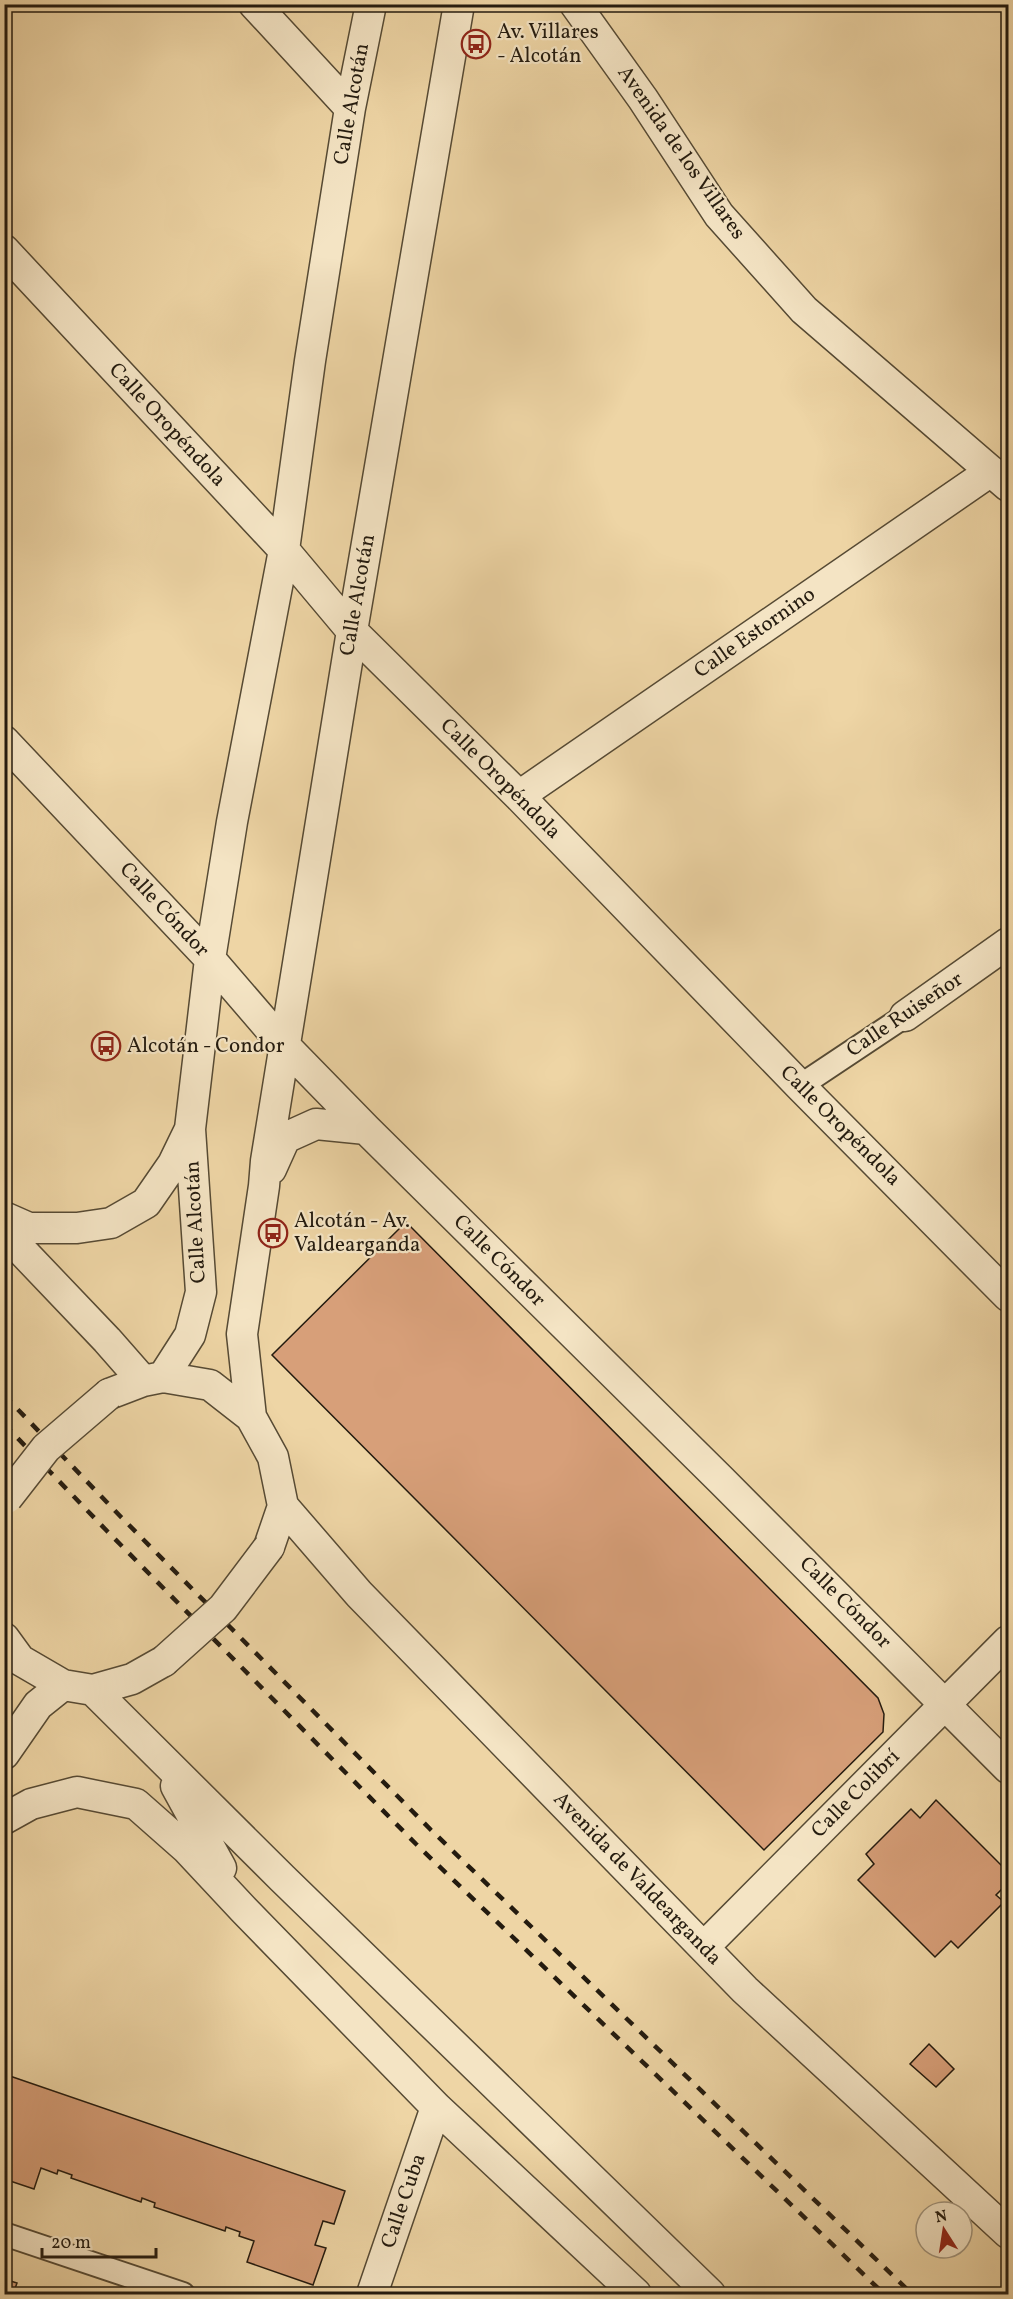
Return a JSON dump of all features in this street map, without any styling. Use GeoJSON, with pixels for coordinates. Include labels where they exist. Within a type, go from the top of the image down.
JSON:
{"type":"FeatureCollection","features":[{"type":"Feature","properties":{"kind":"street"},"geometry":{"type":"LineString","coordinates":[[254,4],[350,108]]}},
{"type":"Feature","properties":{"kind":"street","name":"Calle Alcotán"},"geometry":{"type":"LineString","coordinates":[[153,1379],[190,1335],[201,1292],[190,1129],[210,959],[232,822],[284,550],[310,361],[350,108],[371,4]]}},
{"type":"Feature","properties":{"kind":"street","name":"Calle Alcotán"},"geometry":{"type":"LineString","coordinates":[[251,1417],[242,1334],[266,1161],[352,632],[459,4]]}},
{"type":"Feature","properties":{"kind":"street","name":"Avenida de los Villares"},"geometry":{"type":"LineString","coordinates":[[575,4],[643,99],[719,215],[804,310],[1000,478]]}},
{"type":"Feature","properties":{"kind":"street","name":"Calle Oropéndola"},"geometry":{"type":"LineString","coordinates":[[4,250],[284,550],[352,632],[519,796],[800,1086],[1008,1296]]}},
{"type":"Feature","properties":{"kind":"street","name":"Calle Estornino"},"geometry":{"type":"LineString","coordinates":[[519,796],[1000,478]]}},
{"type":"Feature","properties":{"kind":"street","name":"Calle Cóndor"},"geometry":{"type":"LineString","coordinates":[[4,741],[210,959],[284,1045],[366,1130],[1008,1767]]}},
{"type":"Feature","properties":{"kind":"street","name":"Calle Ruiseñor"},"geometry":{"type":"LineString","coordinates":[[800,1086],[1008,944]]}},
{"type":"Feature","properties":{"kind":"street","name":"Calle Alcotán"},"geometry":{"type":"LineString","coordinates":[[264,1186],[285,1138],[316,1124],[366,1130]]}},
{"type":"Feature","properties":{"kind":"street","name":"Calle Alcotán"},"geometry":{"type":"LineString","coordinates":[[4,1217],[29,1228],[77,1228],[111,1223],[146,1203],[173,1164],[190,1129]]}},
{"type":"Feature","properties":{"kind":"street"},"geometry":{"type":"LineString","coordinates":[[4,1232],[107,1340],[153,1379]]}},
{"type":"Feature","properties":{"kind":"street"},"geometry":{"type":"LineString","coordinates":[[4,1638],[20,1660],[63,1685],[93,1690],[132,1679],[164,1661],[223,1608],[269,1547],[283,1506],[273,1457],[251,1417],[210,1385],[153,1379],[109,1394],[46,1448],[5,1500]]}},
{"type":"Feature","properties":{"kind":"street","name":"Avenida de Valdearganda"},"geometry":{"type":"LineString","coordinates":[[283,1506],[367,1602],[745,1990],[1008,2233]]}},
{"type":"Feature","properties":{"kind":"street","name":"Calle Colibrí"},"geometry":{"type":"LineString","coordinates":[[704,1947],[1008,1641]]}},
{"type":"Feature","properties":{"kind":"street"},"geometry":{"type":"LineString","coordinates":[[4,1754],[38,1705],[63,1685]]}},
{"type":"Feature","properties":{"kind":"street"},"geometry":{"type":"LineString","coordinates":[[93,1690],[710,2295]]}},
{"type":"Feature","properties":{"kind":"street"},"geometry":{"type":"LineString","coordinates":[[158,1755],[244,1910]]}},
{"type":"Feature","properties":{"kind":"street"},"geometry":{"type":"LineString","coordinates":[[4,1819],[31,1804],[77,1792],[136,1804],[187,1849],[436,2107],[636,2295]]}},
{"type":"Feature","properties":{"kind":"street","name":"Calle Cuba"},"geometry":{"type":"LineString","coordinates":[[372,2295],[436,2107]]}},
{"type":"Feature","properties":{"kind":"street"},"geometry":{"type":"LineString","coordinates":[[4,2234],[183,2295]]}},
{"type":"Feature","properties":{"kind":"building"},"geometry":{"type":"Polygon","coordinates":[[[406,1222],[878,1698],[884,1714],[883,1732],[764,1850],[272,1355],[406,1222]]]}},
{"type":"Feature","properties":{"kind":"building"},"geometry":{"type":"Polygon","coordinates":[[[936,1800],[1008,1872],[1008,1883],[996,1895],[1004,1902],[958,1948],[951,1941],[935,1957],[858,1880],[874,1864],[866,1854],[911,1809],[920,1818],[936,1800]]]}},
{"type":"Feature","properties":{"kind":"building"},"geometry":{"type":"Polygon","coordinates":[[[929,2044],[954,2069],[936,2087],[910,2064],[929,2044]]]}},
{"type":"Feature","properties":{"kind":"building"},"geometry":{"type":"Polygon","coordinates":[[[4,2074],[345,2191],[334,2224],[323,2221],[315,2245],[326,2248],[313,2285],[247,2262],[254,2241],[239,2236],[240,2232],[226,2227],[225,2231],[154,2207],[155,2203],[142,2198],[141,2202],[71,2178],[72,2175],[58,2170],[57,2174],[41,2168],[34,2189],[4,2179],[4,2074]]]}},
{"type":"Feature","properties":{"kind":"building"},"geometry":{"type":"Polygon","coordinates":[[[4,2279],[17,2283],[13,2294],[4,2294],[4,2279]]]}},
{"type":"Feature","properties":{"kind":"railway"},"geometry":{"type":"LineString","coordinates":[[4,1395],[121,1517],[431,1830],[912,2294]]}},
{"type":"Feature","properties":{"kind":"railway"},"geometry":{"type":"LineString","coordinates":[[4,1424],[416,1844],[884,2294]]}},
{"type":"Feature","properties":{"kind":"place","name":"Av. Villares - Alcotán"},"geometry":{"type":"Point","coordinates":[476,44]}},
{"type":"Feature","properties":{"kind":"place","name":"Alcotán - Condor"},"geometry":{"type":"Point","coordinates":[106,1046]}},
{"type":"Feature","properties":{"kind":"place","name":"Alcotán - Av. Valdearganda"},"geometry":{"type":"Point","coordinates":[273,1233]}}]}
